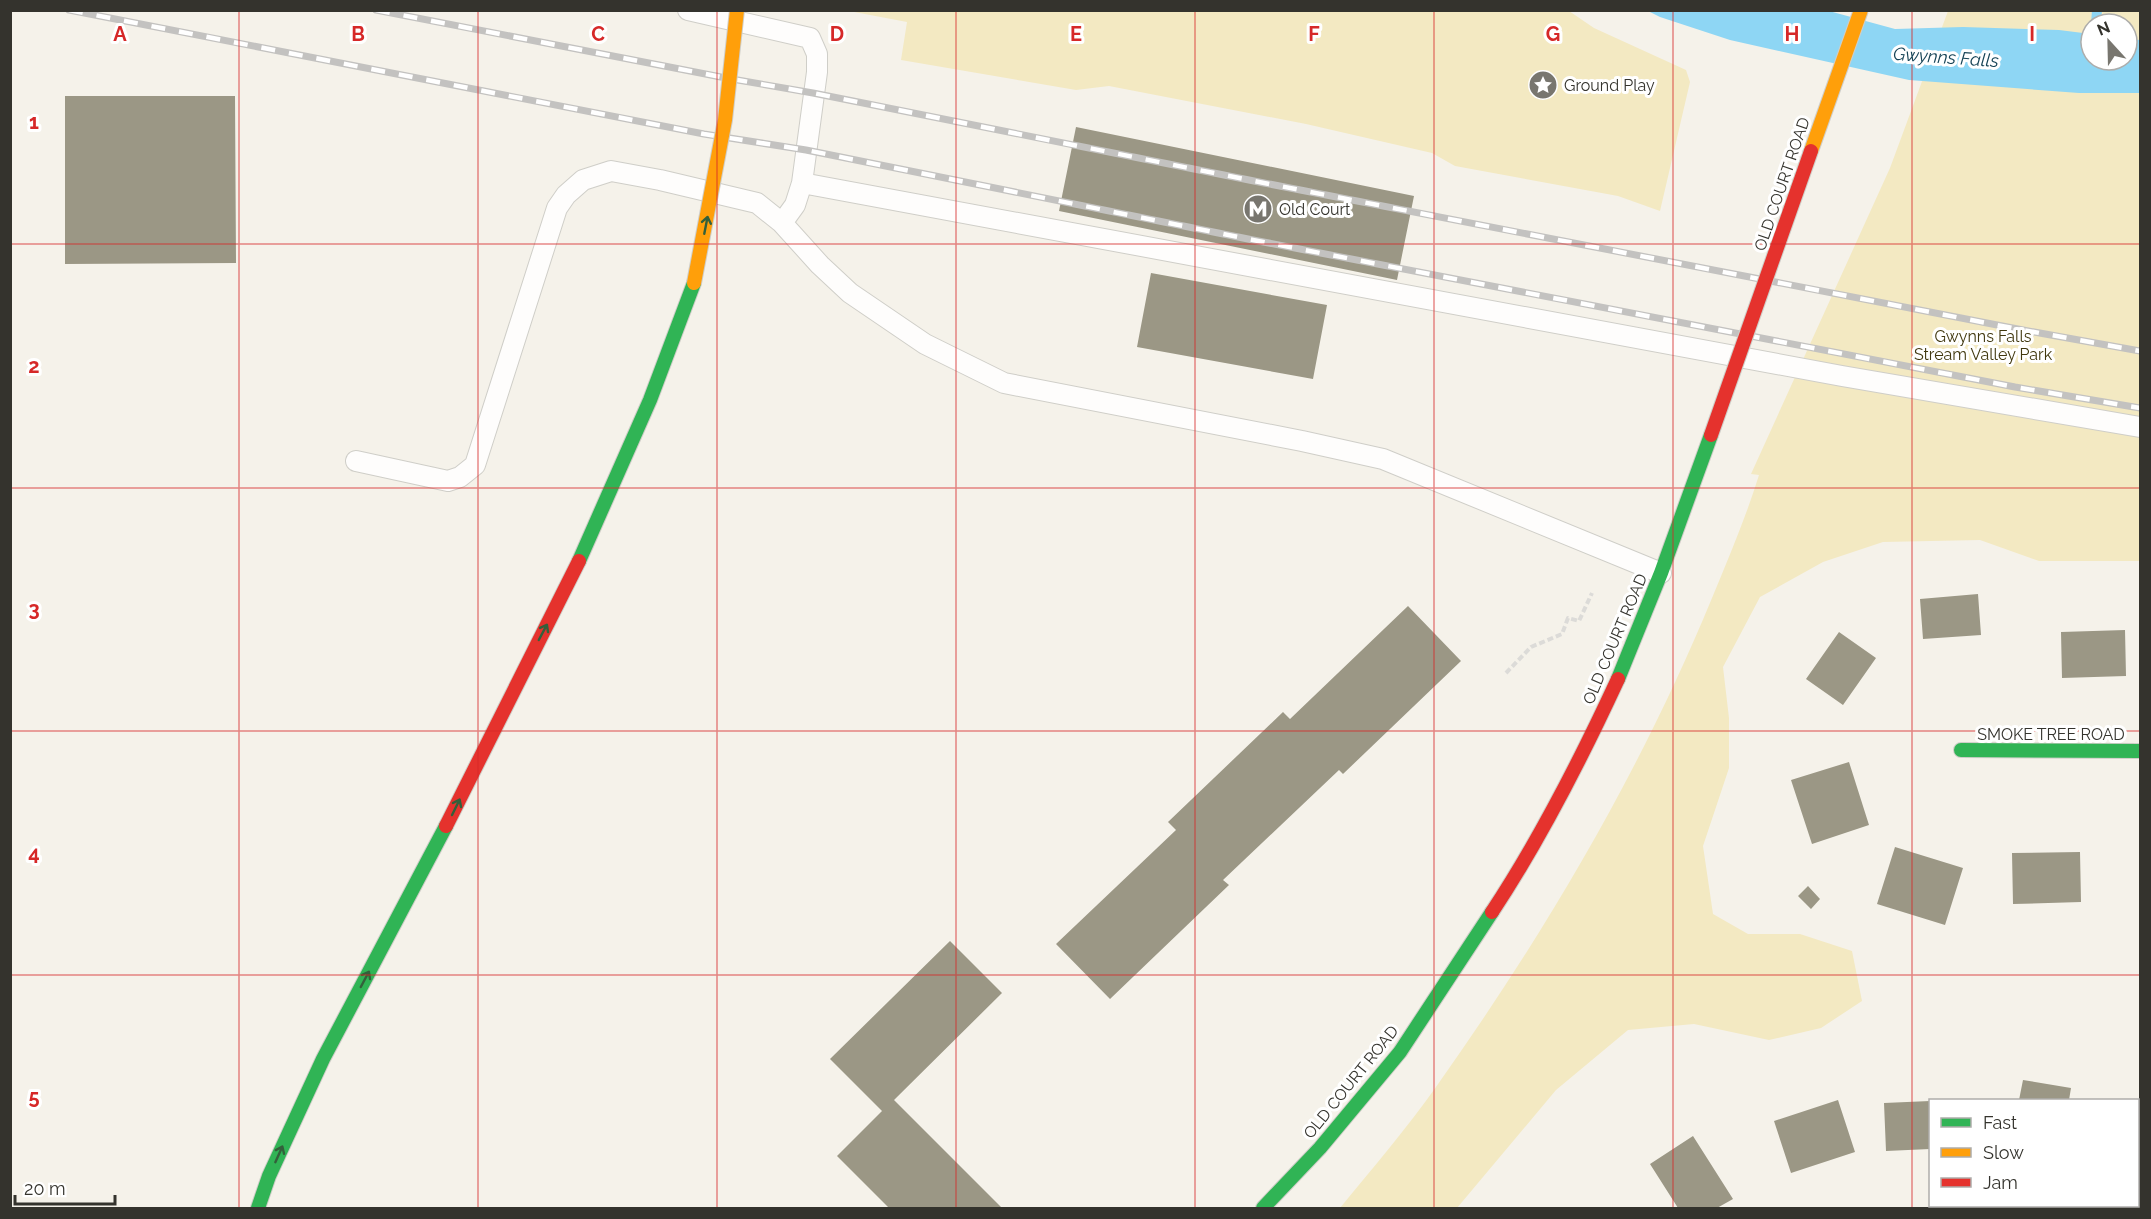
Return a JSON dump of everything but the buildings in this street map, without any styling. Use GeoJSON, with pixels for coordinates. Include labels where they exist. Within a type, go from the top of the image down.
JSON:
{"type":"FeatureCollection","features":[{"type":"Feature","properties":{"kind":"main road"},"geometry":{"type":"LineString","coordinates":[[258,1209],[269,1176],[322,1059],[428,864],[570,581],[650,400],[694,283],[725,120],[737,10]]}},
{"type":"Feature","properties":{"kind":"main road","name":"OLD COURT ROAD"},"geometry":{"type":"LineString","coordinates":[[1263,1209],[1320,1148],[1400,1052],[1520,869],[1587,747],[1622,670],[1661,573],[1861,10]]}},
{"type":"Feature","properties":{"kind":"main road","name":"SMOKE TREE ROAD"},"geometry":{"type":"LineString","coordinates":[[1961,750],[2140,751]]}},
{"type":"Feature","properties":{"kind":"lane"},"geometry":{"type":"LineString","coordinates":[[688,10],[810,38],[817,54],[818,72],[802,183],[795,205],[782,224]]}},
{"type":"Feature","properties":{"kind":"lane"},"geometry":{"type":"LineString","coordinates":[[356,461],[448,481],[460,477],[475,465],[557,208],[566,195],[583,180],[611,171],[757,203],[782,224],[850,293],[925,345],[1004,383],[1383,459],[1661,573]]}},
{"type":"Feature","properties":{"kind":"lane"},"geometry":{"type":"LineString","coordinates":[[802,183],[1818,371],[2140,427]]}},
{"type":"Feature","properties":{"kind":"path"},"geometry":{"type":"LineString","coordinates":[[1506,673],[1531,647],[1562,634],[1568,618],[1579,621],[1592,593]]}},
{"type":"Feature","properties":{"kind":"green space"},"geometry":{"type":"Polygon","coordinates":[[[849,11],[1569,11],[1594,28],[1686,70],[1690,82],[1660,211],[1618,196],[1455,166],[1432,153],[1306,124],[1109,86],[1076,90],[901,60],[907,22],[849,11]]]}},
{"type":"Feature","properties":{"kind":"green space","name":"Gwynns Falls Stream Valley Park"},"geometry":{"type":"Polygon","coordinates":[[[1948,11],[2140,11],[2140,561],[2039,561],[1980,540],[1883,542],[1823,562],[1760,597],[1723,667],[1729,718],[1729,768],[1703,846],[1713,914],[1748,934],[1800,934],[1852,951],[1862,1001],[1821,1028],[1769,1040],[1694,1024],[1628,1030],[1556,1090],[1457,1208],[1340,1208],[1436,1087],[1515,970],[1588,850],[1654,727],[1684,663],[1743,522],[1759,475],[1751,474],[1890,168],[1948,11]]]}},
{"type":"Feature","properties":{"kind":"water","name":"Gwynns Falls"},"geometry":{"type":"Polygon","coordinates":[[[1648,11],[1829,11],[1895,29],[1963,27],[2079,32],[2079,72],[2139,72],[2140,40],[2140,93],[2079,93],[1909,80],[1730,40],[1648,11]]]}},
{"type":"Feature","properties":{"kind":"railway"},"geometry":{"type":"LineString","coordinates":[[69,10],[704,134],[806,150],[1253,240],[2015,387],[2140,408]]}},
{"type":"Feature","properties":{"kind":"railway"},"geometry":{"type":"LineString","coordinates":[[376,10],[2140,351]]}},
{"type":"Feature","properties":{"kind":"traffic: fast"},"geometry":{"type":"LineString","coordinates":[[579,561],[650,400],[694,283]]}},
{"type":"Feature","properties":{"kind":"traffic: fast"},"geometry":{"type":"LineString","coordinates":[[1618,679],[1661,573],[1711,435]]}},
{"type":"Feature","properties":{"kind":"traffic: fast"},"geometry":{"type":"LineString","coordinates":[[1961,750],[2140,751]]}},
{"type":"Feature","properties":{"kind":"traffic: fast"},"geometry":{"type":"LineString","coordinates":[[258,1208],[269,1176],[323,1059],[446,826]]}},
{"type":"Feature","properties":{"kind":"traffic: fast"},"geometry":{"type":"LineString","coordinates":[[1263,1208],[1320,1148],[1400,1052],[1492,912]]}},
{"type":"Feature","properties":{"kind":"traffic: jam"},"geometry":{"type":"LineString","coordinates":[[1711,435],[1811,151]]}},
{"type":"Feature","properties":{"kind":"traffic: jam"},"geometry":{"type":"LineString","coordinates":[[446,826],[579,561]]}},
{"type":"Feature","properties":{"kind":"traffic: jam"},"geometry":{"type":"LineString","coordinates":[[1492,912],[1559,798],[1618,679]]}},
{"type":"Feature","properties":{"kind":"traffic: slow"},"geometry":{"type":"LineString","coordinates":[[694,283],[725,120],[737,10]]}},
{"type":"Feature","properties":{"kind":"traffic: slow"},"geometry":{"type":"LineString","coordinates":[[1811,151],[1861,10]]}},
{"type":"Feature","properties":{"kind":"place","name":"Ground Play"},"geometry":{"type":"Point","coordinates":[1543,85]}},
{"type":"Feature","properties":{"kind":"place","name":"Old Court"},"geometry":{"type":"Point","coordinates":[1258,209]}}]}
